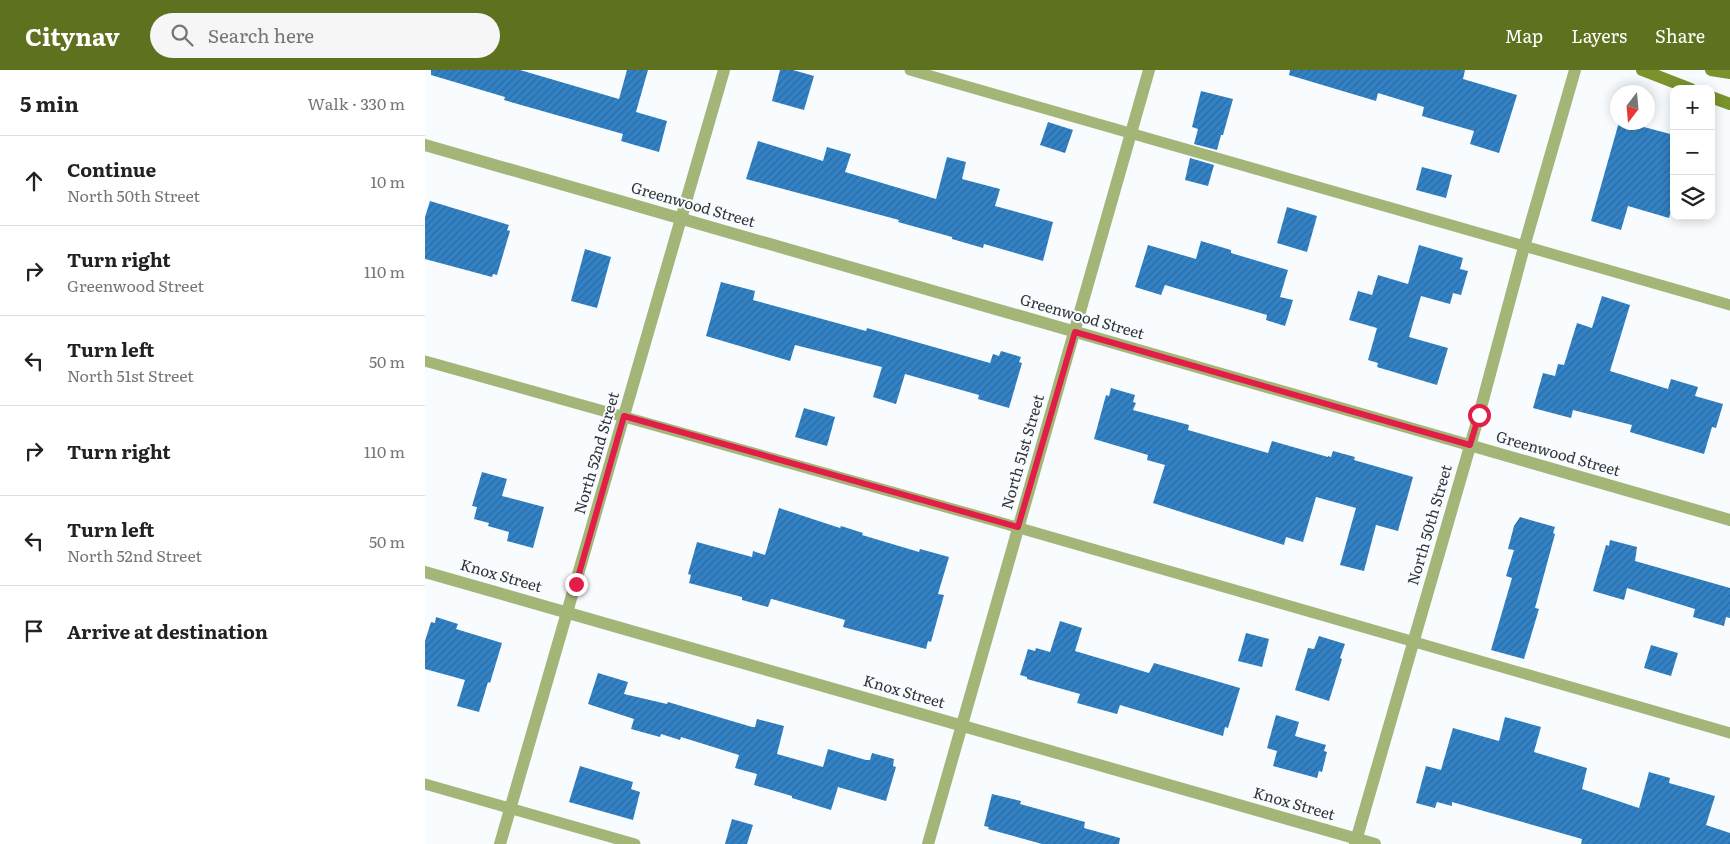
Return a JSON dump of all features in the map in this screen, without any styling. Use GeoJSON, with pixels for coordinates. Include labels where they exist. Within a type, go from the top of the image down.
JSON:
{"type":"FeatureCollection","features":[{"type":"Feature","properties":{"kind":"main road"},"geometry":{"type":"LineString","coordinates":[[1642,70],[1681,85]]}},
{"type":"Feature","properties":{"kind":"main road"},"geometry":{"type":"LineString","coordinates":[[1711,70],[1730,73]]}},
{"type":"Feature","properties":{"kind":"main road"},"geometry":{"type":"LineString","coordinates":[[1715,98],[1730,104]]}},
{"type":"Feature","properties":{"kind":"street","name":"North 52nd Street"},"geometry":{"type":"LineString","coordinates":[[500,844],[724,70]]}},
{"type":"Feature","properties":{"kind":"street","name":"North 51st Street"},"geometry":{"type":"LineString","coordinates":[[928,844],[1149,70]]}},
{"type":"Feature","properties":{"kind":"street","name":"North 50th Street"},"geometry":{"type":"LineString","coordinates":[[1356,841],[1575,70]]}},
{"type":"Feature","properties":{"kind":"street","name":"Greenwood Street"},"geometry":{"type":"LineString","coordinates":[[425,145],[1730,520]]}},
{"type":"Feature","properties":{"kind":"street","name":"Knox Street"},"geometry":{"type":"LineString","coordinates":[[425,572],[1356,841],[1375,844]]}},
{"type":"Feature","properties":{"kind":"lane"},"geometry":{"type":"LineString","coordinates":[[910,70],[1730,305]]}},
{"type":"Feature","properties":{"kind":"lane"},"geometry":{"type":"LineString","coordinates":[[425,361],[1018,527],[1730,733]]}},
{"type":"Feature","properties":{"kind":"lane"},"geometry":{"type":"LineString","coordinates":[[425,784],[635,844]]}},
{"type":"Feature","properties":{"kind":"building"},"geometry":{"type":"Polygon","coordinates":[[[431,70],[520,70],[619,99],[627,70],[648,70],[636,112],[667,121],[659,152],[621,141],[623,134],[504,100],[505,97],[431,75],[431,70]]]}},
{"type":"Feature","properties":{"kind":"building"},"geometry":{"type":"Polygon","coordinates":[[[780,70],[793,70],[814,76],[804,110],[772,101],[780,70]]]}},
{"type":"Feature","properties":{"kind":"building"},"geometry":{"type":"Polygon","coordinates":[[[1290,70],[1465,70],[1463,79],[1517,95],[1499,153],[1470,144],[1474,131],[1422,116],[1424,107],[1378,93],[1376,101],[1289,75],[1290,70]]]}},
{"type":"Feature","properties":{"kind":"building"},"geometry":{"type":"Polygon","coordinates":[[[1201,91],[1233,99],[1217,150],[1194,144],[1198,129],[1192,127],[1201,91]]]}},
{"type":"Feature","properties":{"kind":"building"},"geometry":{"type":"Polygon","coordinates":[[[1048,122],[1073,130],[1065,153],[1040,145],[1048,122]]]}},
{"type":"Feature","properties":{"kind":"building"},"geometry":{"type":"Polygon","coordinates":[[[1617,130],[1655,130],[1670,134],[1669,218],[1628,206],[1621,230],[1591,221],[1617,130]]]}},
{"type":"Feature","properties":{"kind":"building"},"geometry":{"type":"Polygon","coordinates":[[[758,141],[823,161],[827,147],[851,154],[845,172],[936,199],[947,157],[966,162],[962,179],[1000,189],[995,206],[1053,222],[1043,261],[984,244],[983,248],[898,222],[899,220],[746,179],[758,141]]]}},
{"type":"Feature","properties":{"kind":"building"},"geometry":{"type":"Polygon","coordinates":[[[1190,158],[1214,165],[1208,186],[1185,180],[1190,158]]]}},
{"type":"Feature","properties":{"kind":"building"},"geometry":{"type":"Polygon","coordinates":[[[1422,167],[1452,175],[1446,198],[1416,190],[1422,167]]]}},
{"type":"Feature","properties":{"kind":"building"},"geometry":{"type":"Polygon","coordinates":[[[430,201],[509,225],[507,230],[510,231],[497,275],[493,274],[492,277],[425,259],[425,217],[430,201]]]}},
{"type":"Feature","properties":{"kind":"building"},"geometry":{"type":"Polygon","coordinates":[[[1287,207],[1317,216],[1307,252],[1277,243],[1287,207]]]}},
{"type":"Feature","properties":{"kind":"building"},"geometry":{"type":"Polygon","coordinates":[[[1201,241],[1231,250],[1231,253],[1288,270],[1280,297],[1293,300],[1285,326],[1266,320],[1267,315],[1165,285],[1161,295],[1135,287],[1148,245],[1196,259],[1201,241]]]}},
{"type":"Feature","properties":{"kind":"building"},"geometry":{"type":"Polygon","coordinates":[[[1419,245],[1463,258],[1460,269],[1468,271],[1461,295],[1453,293],[1450,304],[1421,296],[1409,337],[1448,348],[1437,385],[1377,367],[1378,363],[1368,360],[1377,328],[1349,320],[1358,291],[1372,295],[1378,275],[1408,284],[1419,245]]]}},
{"type":"Feature","properties":{"kind":"building"},"geometry":{"type":"Polygon","coordinates":[[[585,249],[611,257],[597,308],[571,301],[585,249]]]}},
{"type":"Feature","properties":{"kind":"building"},"geometry":{"type":"Polygon","coordinates":[[[721,282],[755,291],[753,300],[866,331],[867,328],[990,363],[993,354],[999,356],[1001,351],[1021,357],[1019,362],[1022,363],[1009,408],[978,399],[979,395],[905,374],[896,404],[873,397],[882,367],[795,345],[790,361],[706,336],[721,282]]]}},
{"type":"Feature","properties":{"kind":"building"},"geometry":{"type":"Polygon","coordinates":[[[1602,296],[1630,305],[1610,371],[1668,389],[1671,379],[1698,387],[1695,396],[1723,404],[1716,428],[1712,427],[1704,454],[1630,432],[1632,425],[1573,410],[1571,418],[1533,408],[1543,373],[1555,376],[1558,364],[1564,365],[1577,323],[1592,328],[1602,296]]]}},
{"type":"Feature","properties":{"kind":"building"},"geometry":{"type":"Polygon","coordinates":[[[1111,388],[1135,395],[1133,402],[1136,403],[1133,410],[1189,425],[1188,430],[1268,453],[1272,441],[1328,457],[1331,457],[1333,451],[1355,457],[1354,460],[1413,477],[1398,531],[1376,525],[1364,571],[1340,565],[1356,508],[1316,497],[1303,542],[1286,537],[1284,545],[1153,503],[1165,465],[1147,460],[1148,455],[1094,439],[1106,395],[1109,396],[1111,388]]]}},
{"type":"Feature","properties":{"kind":"building"},"geometry":{"type":"Polygon","coordinates":[[[804,408],[835,417],[827,446],[795,437],[804,408]]]}},
{"type":"Feature","properties":{"kind":"building"},"geometry":{"type":"Polygon","coordinates":[[[482,472],[507,479],[502,496],[544,507],[533,548],[507,541],[509,532],[488,526],[489,523],[474,519],[477,507],[472,506],[482,472]]]}},
{"type":"Feature","properties":{"kind":"building"},"geometry":{"type":"Polygon","coordinates":[[[779,508],[919,552],[920,549],[949,557],[938,594],[944,595],[931,642],[928,641],[926,649],[843,627],[845,620],[772,599],[768,607],[742,600],[742,597],[689,583],[691,575],[688,574],[697,542],[752,557],[753,551],[765,555],[779,508]]]}},
{"type":"Feature","properties":{"kind":"building"},"geometry":{"type":"Polygon","coordinates":[[[1520,517],[1555,527],[1553,533],[1555,534],[1535,608],[1539,609],[1524,659],[1491,650],[1512,578],[1506,576],[1514,550],[1508,549],[1514,526],[1520,517]]]}},
{"type":"Feature","properties":{"kind":"building"},"geometry":{"type":"Polygon","coordinates":[[[1610,540],[1637,547],[1635,561],[1730,588],[1730,618],[1726,617],[1724,626],[1693,617],[1695,609],[1627,588],[1624,600],[1593,591],[1606,545],[1609,546],[1610,540]]]}},
{"type":"Feature","properties":{"kind":"building"},"geometry":{"type":"Polygon","coordinates":[[[436,617],[458,624],[456,629],[502,643],[479,712],[457,706],[465,680],[425,669],[425,641],[431,622],[435,623],[436,617]]]}},
{"type":"Feature","properties":{"kind":"building"},"geometry":{"type":"Polygon","coordinates":[[[1060,621],[1082,628],[1075,651],[1149,673],[1154,663],[1240,688],[1228,728],[1225,727],[1223,736],[1120,705],[1117,714],[1077,703],[1080,694],[1027,679],[1027,677],[1020,675],[1028,649],[1035,651],[1036,648],[1050,652],[1060,621]]]}},
{"type":"Feature","properties":{"kind":"building"},"geometry":{"type":"Polygon","coordinates":[[[1246,633],[1269,639],[1262,667],[1238,661],[1246,633]]]}},
{"type":"Feature","properties":{"kind":"building"},"geometry":{"type":"Polygon","coordinates":[[[1319,636],[1345,644],[1329,701],[1295,690],[1308,648],[1314,649],[1319,636]]]}},
{"type":"Feature","properties":{"kind":"building"},"geometry":{"type":"Polygon","coordinates":[[[1651,645],[1678,653],[1671,676],[1644,668],[1651,645]]]}},
{"type":"Feature","properties":{"kind":"building"},"geometry":{"type":"Polygon","coordinates":[[[598,673],[628,682],[624,694],[667,704],[668,702],[752,727],[755,727],[757,719],[784,726],[777,754],[823,767],[828,749],[866,760],[870,760],[872,753],[894,759],[893,766],[896,767],[886,801],[838,787],[831,810],[754,785],[757,774],[735,768],[739,755],[681,737],[680,740],[661,734],[660,737],[631,729],[634,719],[588,704],[598,673]]]}},
{"type":"Feature","properties":{"kind":"building"},"geometry":{"type":"Polygon","coordinates":[[[1276,715],[1299,722],[1295,736],[1326,745],[1324,751],[1327,752],[1322,772],[1319,771],[1317,778],[1273,766],[1277,751],[1267,748],[1276,715]]]}},
{"type":"Feature","properties":{"kind":"building"},"geometry":{"type":"Polygon","coordinates":[[[1505,717],[1541,727],[1534,752],[1587,768],[1582,789],[1639,808],[1649,772],[1670,778],[1669,783],[1715,796],[1706,825],[1730,833],[1730,844],[1581,844],[1582,839],[1452,802],[1452,806],[1437,802],[1435,808],[1416,803],[1426,766],[1441,770],[1453,728],[1499,741],[1505,717]]]}},
{"type":"Feature","properties":{"kind":"building"},"geometry":{"type":"Polygon","coordinates":[[[580,766],[633,782],[631,789],[640,792],[633,820],[569,802],[580,766]]]}},
{"type":"Feature","properties":{"kind":"building"},"geometry":{"type":"Polygon","coordinates":[[[992,794],[1021,801],[1020,804],[1085,822],[1084,828],[1120,838],[1119,844],[1042,844],[988,829],[989,827],[984,826],[992,794]]]}},
{"type":"Feature","properties":{"kind":"building"},"geometry":{"type":"Polygon","coordinates":[[[732,819],[753,825],[747,844],[725,844],[732,819]]]}},
{"type":"Feature","properties":{"kind":"route"},"geometry":{"type":"LineString","coordinates":[[576,584],[624,416],[1018,527],[1075,332],[1470,445],[1479,415]]}}]}
